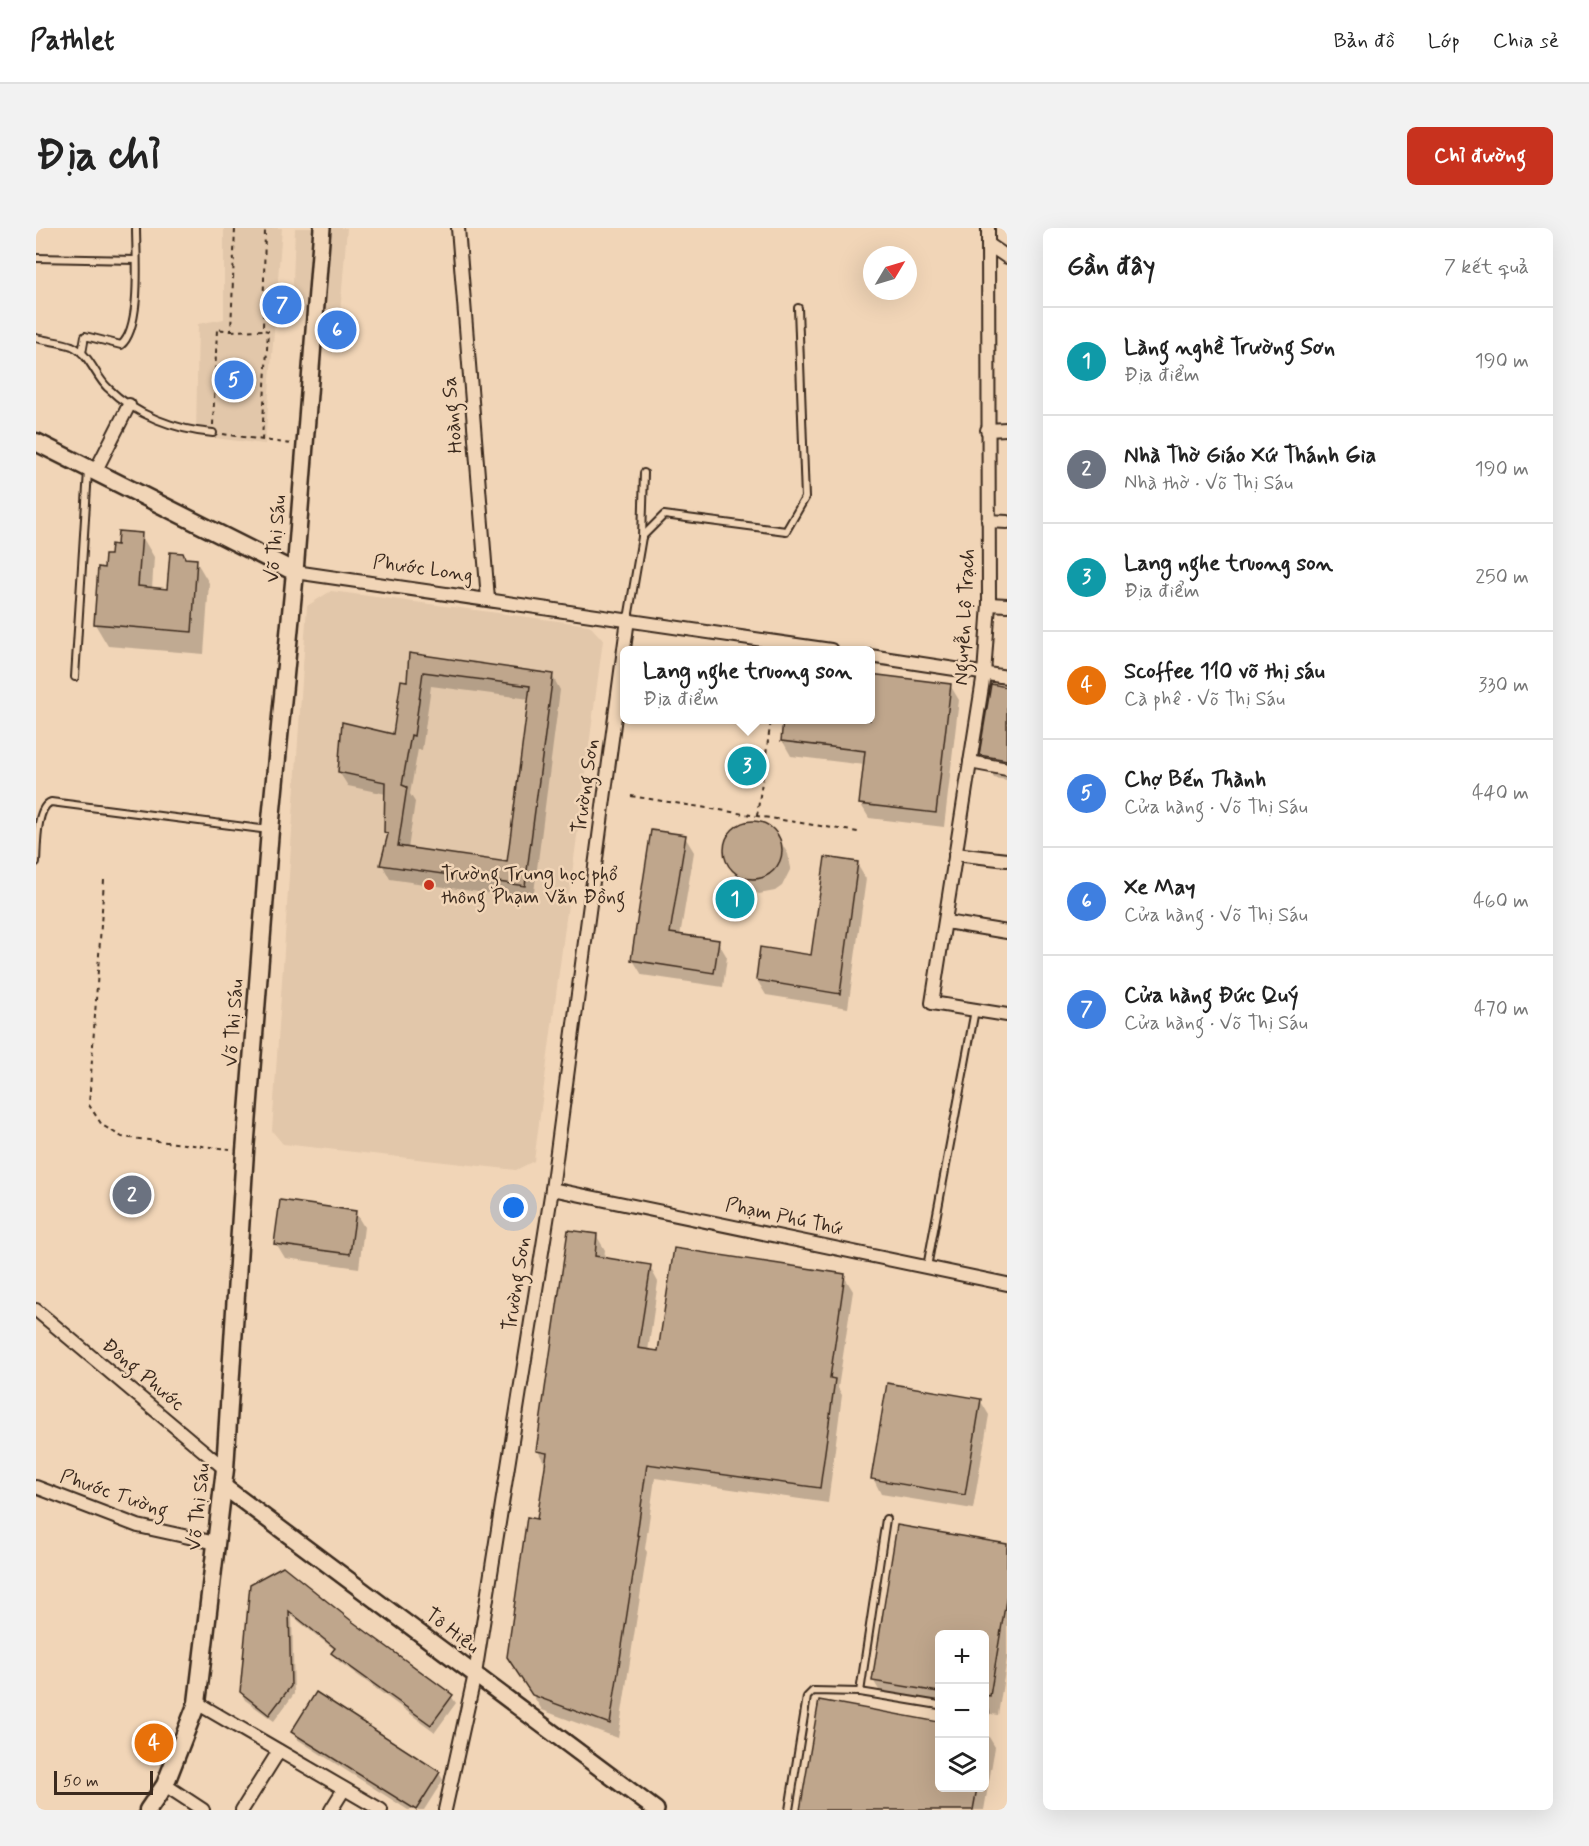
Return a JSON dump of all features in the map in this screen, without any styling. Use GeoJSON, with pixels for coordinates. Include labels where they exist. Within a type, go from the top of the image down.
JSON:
{"type":"FeatureCollection","features":[{"type":"Feature","properties":{"kind":"main road","name":"Phước Long"},"geometry":{"type":"LineString","coordinates":[[36,442],[295,572]]}},
{"type":"Feature","properties":{"kind":"main road","name":"Võ Thị Sáu"},"geometry":{"type":"LineString","coordinates":[[148,1810],[165,1785],[197,1703],[223,1486],[245,1151],[270,830],[295,572]]}},
{"type":"Feature","properties":{"kind":"street","name":"Võ Thị Sáu"},"geometry":{"type":"LineString","coordinates":[[295,572],[322,228]]}},
{"type":"Feature","properties":{"kind":"street","name":"Hoàng Sa"},"geometry":{"type":"LineString","coordinates":[[458,228],[488,599]]}},
{"type":"Feature","properties":{"kind":"street","name":"Nguyễn Lộ Trạch"},"geometry":{"type":"LineString","coordinates":[[975,1010],[932,1003],[984,674],[989,604],[988,228]]}},
{"type":"Feature","properties":{"kind":"street"},"geometry":{"type":"LineString","coordinates":[[988,244],[1007,257]]}},
{"type":"Feature","properties":{"kind":"street"},"geometry":{"type":"LineString","coordinates":[[92,470],[129,405]]}},
{"type":"Feature","properties":{"kind":"street"},"geometry":{"type":"LineString","coordinates":[[987,430],[1007,429]]}},
{"type":"Feature","properties":{"kind":"street"},"geometry":{"type":"LineString","coordinates":[[988,521],[1007,522]]}},
{"type":"Feature","properties":{"kind":"street","name":"Phước Long"},"geometry":{"type":"LineString","coordinates":[[295,572],[628,619],[799,646]]}},
{"type":"Feature","properties":{"kind":"street"},"geometry":{"type":"LineString","coordinates":[[989,604],[1007,605]]}},
{"type":"Feature","properties":{"kind":"street","name":"Trường Sơn"},"geometry":{"type":"LineString","coordinates":[[624,646],[628,619]]}},
{"type":"Feature","properties":{"kind":"street"},"geometry":{"type":"LineString","coordinates":[[875,657],[1007,677]]}},
{"type":"Feature","properties":{"kind":"street","name":"Trường Sơn"},"geometry":{"type":"LineString","coordinates":[[445,1810],[475,1674],[552,1189],[620,679]]}},
{"type":"Feature","properties":{"kind":"street"},"geometry":{"type":"LineString","coordinates":[[970,762],[1007,769]]}},
{"type":"Feature","properties":{"kind":"street"},"geometry":{"type":"LineString","coordinates":[[955,854],[1007,860]]}},
{"type":"Feature","properties":{"kind":"street"},"geometry":{"type":"LineString","coordinates":[[946,922],[1007,932]]}},
{"type":"Feature","properties":{"kind":"street"},"geometry":{"type":"LineString","coordinates":[[975,1010],[1007,1015]]}},
{"type":"Feature","properties":{"kind":"street","name":"Phạm Phú Thứ"},"geometry":{"type":"LineString","coordinates":[[552,1189],[1007,1284]]}},
{"type":"Feature","properties":{"kind":"street","name":"Đông Phước"},"geometry":{"type":"LineString","coordinates":[[36,1311],[225,1468]]}},
{"type":"Feature","properties":{"kind":"street","name":"Tô Hiệu"},"geometry":{"type":"LineString","coordinates":[[223,1486],[656,1810]]}},
{"type":"Feature","properties":{"kind":"street","name":"Phước Tường"},"geometry":{"type":"LineString","coordinates":[[36,1487],[138,1526],[216,1543]]}},
{"type":"Feature","properties":{"kind":"street"},"geometry":{"type":"LineString","coordinates":[[197,1703],[381,1810]]}},
{"type":"Feature","properties":{"kind":"street"},"geometry":{"type":"LineString","coordinates":[[242,1810],[279,1751]]}},
{"type":"Feature","properties":{"kind":"street"},"geometry":{"type":"LineString","coordinates":[[165,1785],[203,1810]]}},
{"type":"Feature","properties":{"kind":"street"},"geometry":{"type":"LineString","coordinates":[[331,1810],[344,1789]]}},
{"type":"Feature","properties":{"kind":"lane"},"geometry":{"type":"LineString","coordinates":[[82,353],[85,336],[121,345],[126,341],[135,306],[136,228]]}},
{"type":"Feature","properties":{"kind":"lane"},"geometry":{"type":"LineString","coordinates":[[36,258],[136,260]]}},
{"type":"Feature","properties":{"kind":"lane"},"geometry":{"type":"LineString","coordinates":[[642,537],[663,515],[786,531],[805,498],[798,308]]}},
{"type":"Feature","properties":{"kind":"lane"},"geometry":{"type":"LineString","coordinates":[[36,338],[71,346],[82,353],[106,387],[129,405],[169,424],[191,431],[213,433]]}},
{"type":"Feature","properties":{"kind":"lane"},"geometry":{"type":"LineString","coordinates":[[75,677],[92,470]]}},
{"type":"Feature","properties":{"kind":"lane"},"geometry":{"type":"LineString","coordinates":[[628,619],[642,537],[644,473]]}},
{"type":"Feature","properties":{"kind":"lane"},"geometry":{"type":"LineString","coordinates":[[36,862],[40,813],[44,805],[51,802],[270,830]]}},
{"type":"Feature","properties":{"kind":"lane"},"geometry":{"type":"LineString","coordinates":[[927,1267],[975,1010]]}},
{"type":"Feature","properties":{"kind":"lane"},"geometry":{"type":"LineString","coordinates":[[860,1692],[886,1520]]}},
{"type":"Feature","properties":{"kind":"lane"},"geometry":{"type":"LineString","coordinates":[[789,1810],[807,1697],[817,1689],[860,1692],[935,1704]]}},
{"type":"Feature","properties":{"kind":"path"},"geometry":{"type":"LineString","coordinates":[[231,331],[235,228]]}},
{"type":"Feature","properties":{"kind":"path"},"geometry":{"type":"LineString","coordinates":[[263,330],[265,228]]}},
{"type":"Feature","properties":{"kind":"path"},"geometry":{"type":"LineString","coordinates":[[262,440],[268,331],[217,329],[213,433],[262,440],[305,446]]}},
{"type":"Feature","properties":{"kind":"path"},"geometry":{"type":"LineString","coordinates":[[757,816],[770,724]]}},
{"type":"Feature","properties":{"kind":"path"},"geometry":{"type":"LineString","coordinates":[[631,796],[858,832]]}},
{"type":"Feature","properties":{"kind":"path"},"geometry":{"type":"LineString","coordinates":[[104,880],[89,1105],[94,1115],[102,1125],[122,1137],[245,1151]]}},
{"type":"Feature","properties":{"kind":"shaded area"},"geometry":{"type":"Polygon","coordinates":[[[224,228],[282,228],[265,444],[196,436],[198,324],[224,319],[224,228]]]}},
{"type":"Feature","properties":{"kind":"shaded area"},"geometry":{"type":"Polygon","coordinates":[[[295,228],[347,228],[340,314],[292,309],[295,228]]]}},
{"type":"Feature","properties":{"kind":"shaded area","name":"Trường Trung học phổ thông Phạm Văn Đồng"},"geometry":{"type":"Polygon","coordinates":[[[331,591],[589,625],[603,640],[534,1161],[516,1170],[283,1144],[272,1131],[307,606],[331,591]]]}},
{"type":"Feature","properties":{"kind":"building"},"geometry":{"type":"Polygon","coordinates":[[[118,531],[142,533],[138,586],[167,589],[170,552],[183,553],[185,558],[197,559],[192,632],[94,624],[98,567],[104,568],[105,555],[110,555],[111,544],[117,545],[118,531]]]}},
{"type":"Feature","properties":{"kind":"building"},"geometry":{"type":"Polygon","coordinates":[[[409,653],[553,674],[525,886],[380,865],[388,834],[384,832],[385,782],[338,772],[342,722],[393,734],[401,680],[407,681],[409,653]],[[423,672],[414,736],[411,735],[402,785],[407,787],[398,846],[507,862],[530,686],[423,672]]]}},
{"type":"Feature","properties":{"kind":"building"},"geometry":{"type":"Polygon","coordinates":[[[875,675],[951,684],[936,813],[859,804],[865,751],[781,741],[783,724],[875,724],[875,675]]]}},
{"type":"Feature","properties":{"kind":"building"},"geometry":{"type":"Polygon","coordinates":[[[991,684],[1007,687],[1007,760],[979,755],[991,684]]]}},
{"type":"Feature","properties":{"kind":"building"},"geometry":{"type":"Polygon","coordinates":[[[747,821],[759,821],[769,825],[778,834],[782,856],[774,871],[759,879],[747,879],[737,875],[728,866],[724,856],[724,844],[728,834],[737,825],[747,821]]]}},
{"type":"Feature","properties":{"kind":"building"},"geometry":{"type":"Polygon","coordinates":[[[651,830],[686,835],[670,933],[719,940],[714,973],[631,960],[651,830]]]}},
{"type":"Feature","properties":{"kind":"building"},"geometry":{"type":"Polygon","coordinates":[[[825,857],[858,862],[840,994],[756,980],[760,947],[811,955],[825,857]]]}},
{"type":"Feature","properties":{"kind":"building"},"geometry":{"type":"Polygon","coordinates":[[[280,1200],[356,1211],[350,1254],[274,1244],[280,1200]]]}},
{"type":"Feature","properties":{"kind":"building"},"geometry":{"type":"Polygon","coordinates":[[[568,1230],[597,1234],[595,1256],[651,1265],[638,1348],[658,1351],[674,1248],[845,1274],[830,1378],[835,1379],[820,1488],[647,1464],[637,1535],[639,1536],[610,1724],[532,1695],[507,1657],[527,1517],[537,1519],[547,1453],[536,1451],[568,1230]]]}},
{"type":"Feature","properties":{"kind":"building"},"geometry":{"type":"Polygon","coordinates":[[[887,1383],[981,1399],[965,1495],[871,1479],[887,1383]]]}},
{"type":"Feature","properties":{"kind":"building"},"geometry":{"type":"Polygon","coordinates":[[[897,1525],[1007,1544],[1007,1594],[990,1696],[989,1630],[935,1630],[935,1691],[872,1681],[897,1525]]]}},
{"type":"Feature","properties":{"kind":"building"},"geometry":{"type":"Polygon","coordinates":[[[283,1566],[353,1622],[453,1695],[431,1725],[331,1653],[335,1648],[289,1611],[291,1686],[269,1715],[240,1692],[250,1584],[283,1566]]]}},
{"type":"Feature","properties":{"kind":"building"},"geometry":{"type":"Polygon","coordinates":[[[316,1692],[440,1772],[416,1810],[291,1732],[316,1692]]]}},
{"type":"Feature","properties":{"kind":"building"},"geometry":{"type":"Polygon","coordinates":[[[819,1700],[935,1721],[935,1792],[976,1792],[973,1810],[800,1810],[819,1700]]]}},
{"type":"Feature","properties":{"kind":"place","name":"Cửa hàng Đức Quý"},"geometry":{"type":"Point","coordinates":[282,305]}},
{"type":"Feature","properties":{"kind":"place","name":"Xe May"},"geometry":{"type":"Point","coordinates":[337,330]}},
{"type":"Feature","properties":{"kind":"place","name":"Chợ Bến Thành"},"geometry":{"type":"Point","coordinates":[234,380]}},
{"type":"Feature","properties":{"kind":"place","name":"Lang nghe truong son"},"geometry":{"type":"Point","coordinates":[747,766]}},
{"type":"Feature","properties":{"kind":"place","name":"Trường Trung học phổ thông Phạm Văn Đồng"},"geometry":{"type":"Point","coordinates":[429,885]}},
{"type":"Feature","properties":{"kind":"place","name":"Làng nghề Trường Sơn"},"geometry":{"type":"Point","coordinates":[735,899]}},
{"type":"Feature","properties":{"kind":"place","name":"Nhà Thờ Giáo Xứ Thánh Gia"},"geometry":{"type":"Point","coordinates":[132,1195]}},
{"type":"Feature","properties":{"kind":"place","name":"Scoffee 110 võ thị sáu"},"geometry":{"type":"Point","coordinates":[154,1743]}}]}
